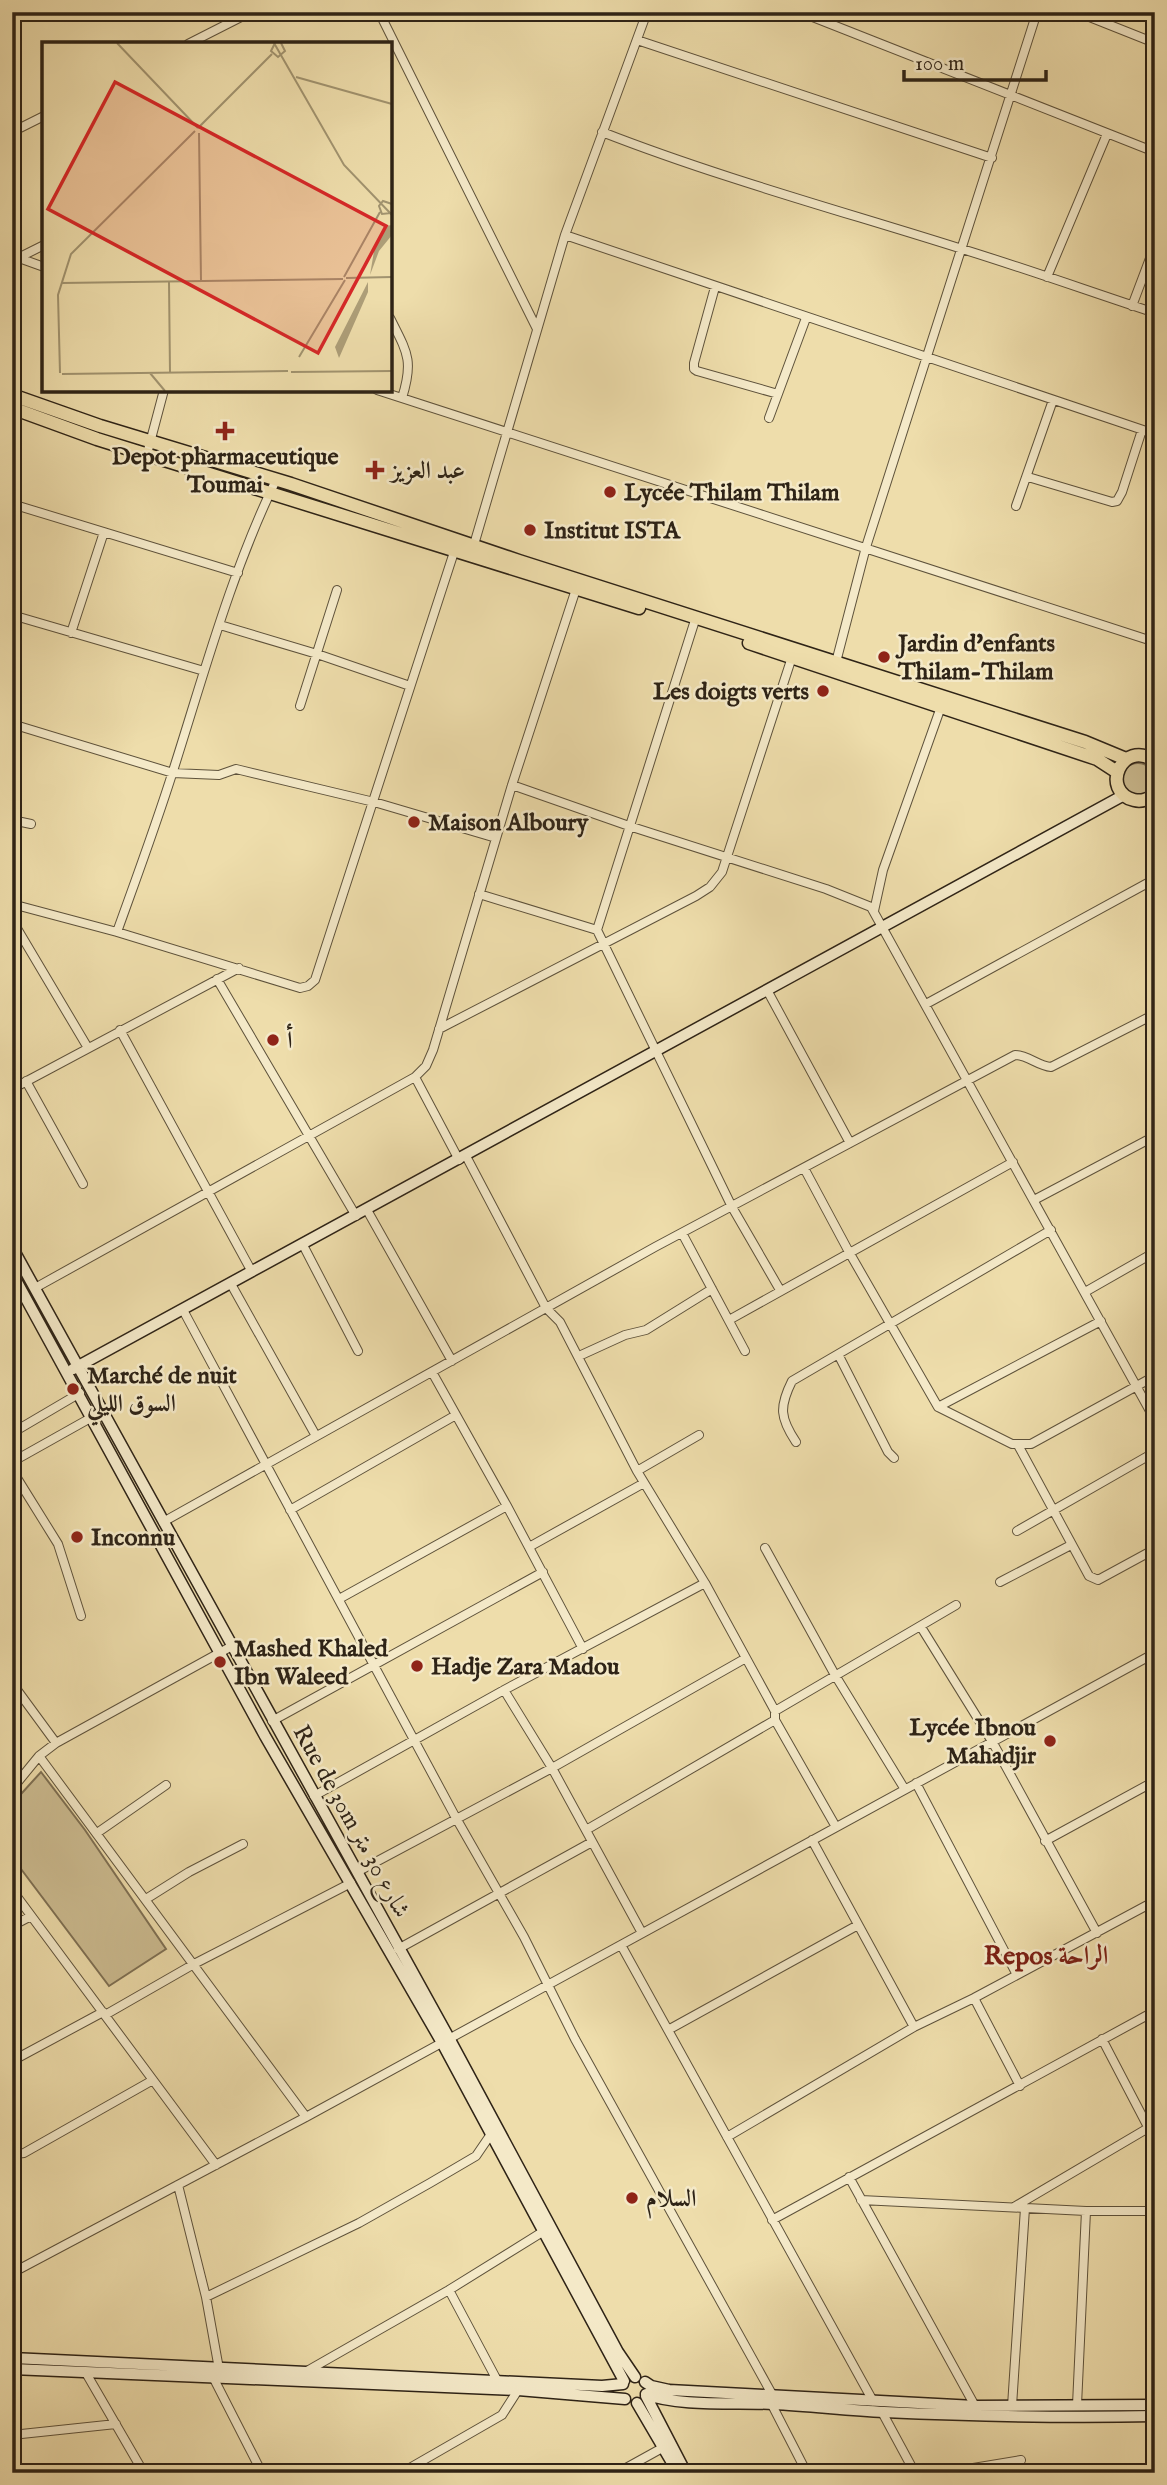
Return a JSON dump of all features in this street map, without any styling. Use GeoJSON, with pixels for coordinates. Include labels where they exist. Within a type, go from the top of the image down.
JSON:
{"type":"FeatureCollection","features":[{"type":"Feature","properties":{"kind":"main road"},"geometry":{"type":"LineString","coordinates":[[12,395],[149,448]]}},
{"type":"Feature","properties":{"kind":"main road"},"geometry":{"type":"LineString","coordinates":[[12,408],[273,486],[835,667],[943,703],[1097,760],[1117,772]]}},
{"type":"Feature","properties":{"kind":"main road"},"geometry":{"type":"LineString","coordinates":[[695,621],[792,657],[835,667]]}},
{"type":"Feature","properties":{"kind":"main road"},"geometry":{"type":"LineString","coordinates":[[943,703],[1085,742],[1126,759],[1140,755],[1155,761]]}},
{"type":"Feature","properties":{"kind":"main road"},"geometry":{"type":"LineString","coordinates":[[1126,759],[1117,772],[1117,785],[1124,795],[1136,801],[1153,801]]}},
{"type":"Feature","properties":{"kind":"street"},"geometry":{"type":"LineString","coordinates":[[192,42],[251,12]]}},
{"type":"Feature","properties":{"kind":"street"},"geometry":{"type":"LineString","coordinates":[[379,12],[537,329]]}},
{"type":"Feature","properties":{"kind":"street"},"geometry":{"type":"LineString","coordinates":[[528,17],[540,12]]}},
{"type":"Feature","properties":{"kind":"street"},"geometry":{"type":"LineString","coordinates":[[472,550],[565,235],[647,12]]}},
{"type":"Feature","properties":{"kind":"street"},"geometry":{"type":"LineString","coordinates":[[800,12],[1155,152]]}},
{"type":"Feature","properties":{"kind":"street"},"geometry":{"type":"LineString","coordinates":[[835,667],[866,547],[1037,12]]}},
{"type":"Feature","properties":{"kind":"street"},"geometry":{"type":"LineString","coordinates":[[1077,12],[1155,43]]}},
{"type":"Feature","properties":{"kind":"street"},"geometry":{"type":"LineString","coordinates":[[637,40],[992,158]]}},
{"type":"Feature","properties":{"kind":"street"},"geometry":{"type":"LineString","coordinates":[[12,132],[42,117]]}},
{"type":"Feature","properties":{"kind":"street"},"geometry":{"type":"LineString","coordinates":[[602,132],[1155,313]]}},
{"type":"Feature","properties":{"kind":"street"},"geometry":{"type":"LineString","coordinates":[[1047,277],[1107,134]]}},
{"type":"Feature","properties":{"kind":"street"},"geometry":{"type":"LineString","coordinates":[[565,235],[926,359],[1155,434]]}},
{"type":"Feature","properties":{"kind":"street"},"geometry":{"type":"LineString","coordinates":[[1132,306],[1155,245]]}},
{"type":"Feature","properties":{"kind":"street"},"geometry":{"type":"LineString","coordinates":[[16,260],[42,247]]}},
{"type":"Feature","properties":{"kind":"street"},"geometry":{"type":"LineString","coordinates":[[16,260],[42,266]]}},
{"type":"Feature","properties":{"kind":"street"},"geometry":{"type":"LineString","coordinates":[[715,287],[694,369],[778,394]]}},
{"type":"Feature","properties":{"kind":"street"},"geometry":{"type":"LineString","coordinates":[[769,418],[806,318]]}},
{"type":"Feature","properties":{"kind":"street"},"geometry":{"type":"LineString","coordinates":[[392,322],[410,363],[402,398]]}},
{"type":"Feature","properties":{"kind":"street"},"geometry":{"type":"LineString","coordinates":[[149,448],[163,392]]}},
{"type":"Feature","properties":{"kind":"street"},"geometry":{"type":"LineString","coordinates":[[383,392],[1155,642]]}},
{"type":"Feature","properties":{"kind":"street"},"geometry":{"type":"LineString","coordinates":[[1016,506],[1052,400]]}},
{"type":"Feature","properties":{"kind":"street"},"geometry":{"type":"LineString","coordinates":[[1028,477],[1112,502],[1117,501],[1142,430]]}},
{"type":"Feature","properties":{"kind":"street"},"geometry":{"type":"LineString","coordinates":[[117,932],[173,773],[238,573],[273,486]]}},
{"type":"Feature","properties":{"kind":"street"},"geometry":{"type":"LineString","coordinates":[[12,504],[238,573]]}},
{"type":"Feature","properties":{"kind":"street"},"geometry":{"type":"LineString","coordinates":[[71,633],[104,532]]}},
{"type":"Feature","properties":{"kind":"street"},"geometry":{"type":"LineString","coordinates":[[12,904],[117,932],[300,988],[309,986],[315,980],[456,544]]}},
{"type":"Feature","properties":{"kind":"street"},"geometry":{"type":"LineString","coordinates":[[35,1288],[415,1077],[426,1066],[512,785],[578,584]]}},
{"type":"Feature","properties":{"kind":"street"},"geometry":{"type":"LineString","coordinates":[[300,706],[337,590]]}},
{"type":"Feature","properties":{"kind":"street"},"geometry":{"type":"LineString","coordinates":[[12,615],[204,671]]}},
{"type":"Feature","properties":{"kind":"street"},"geometry":{"type":"LineString","coordinates":[[695,621],[597,930],[732,1207],[780,1290]]}},
{"type":"Feature","properties":{"kind":"street"},"geometry":{"type":"LineString","coordinates":[[220,625],[410,686]]}},
{"type":"Feature","properties":{"kind":"street"},"geometry":{"type":"LineString","coordinates":[[439,1029],[604,945],[710,887],[722,872],[727,858],[792,657]]}},
{"type":"Feature","properties":{"kind":"street"},"geometry":{"type":"LineString","coordinates":[[874,911],[883,870],[943,703]]}},
{"type":"Feature","properties":{"kind":"street"},"geometry":{"type":"LineString","coordinates":[[12,724],[173,773],[219,775],[236,769],[374,802],[496,838]]}},
{"type":"Feature","properties":{"kind":"street"},"geometry":{"type":"LineString","coordinates":[[512,785],[629,826],[826,889],[864,903],[874,911],[1155,1420]]}},
{"type":"Feature","properties":{"kind":"street"},"geometry":{"type":"LineString","coordinates":[[73,1368],[463,1158],[1124,795]]}},
{"type":"Feature","properties":{"kind":"street"},"geometry":{"type":"LineString","coordinates":[[12,820],[31,824]]}},
{"type":"Feature","properties":{"kind":"street"},"geometry":{"type":"LineString","coordinates":[[926,1004],[1155,879]]}},
{"type":"Feature","properties":{"kind":"street"},"geometry":{"type":"LineString","coordinates":[[480,894],[597,930]]}},
{"type":"Feature","properties":{"kind":"street"},"geometry":{"type":"LineString","coordinates":[[12,920],[88,1048]]}},
{"type":"Feature","properties":{"kind":"street"},"geometry":{"type":"LineString","coordinates":[[12,1076],[15,1087],[239,968]]}},
{"type":"Feature","properties":{"kind":"street"},"geometry":{"type":"LineString","coordinates":[[217,979],[356,1216]]}},
{"type":"Feature","properties":{"kind":"street"},"geometry":{"type":"LineString","coordinates":[[767,990],[850,1143]]}},
{"type":"Feature","properties":{"kind":"street"},"geometry":{"type":"LineString","coordinates":[[163,1522],[682,1233],[1019,1054],[1051,1067],[1155,1014]]}},
{"type":"Feature","properties":{"kind":"street"},"geometry":{"type":"LineString","coordinates":[[120,1030],[252,1272]]}},
{"type":"Feature","properties":{"kind":"street"},"geometry":{"type":"LineString","coordinates":[[415,1077],[547,1308],[560,1322],[644,1483],[705,1583],[836,1827]]}},
{"type":"Feature","properties":{"kind":"street"},"geometry":{"type":"LineString","coordinates":[[26,1081],[83,1184]]}},
{"type":"Feature","properties":{"kind":"street"},"geometry":{"type":"LineString","coordinates":[[1034,1200],[1155,1136]]}},
{"type":"Feature","properties":{"kind":"street"},"geometry":{"type":"LineString","coordinates":[[729,1320],[1013,1162]]}},
{"type":"Feature","properties":{"kind":"street"},"geometry":{"type":"LineString","coordinates":[[804,1168],[938,1407],[1018,1445],[1031,1444],[1155,1376]]}},
{"type":"Feature","properties":{"kind":"street"},"geometry":{"type":"LineString","coordinates":[[367,1210],[452,1361]]}},
{"type":"Feature","properties":{"kind":"street"},"geometry":{"type":"LineString","coordinates":[[796,1442],[782,1417],[783,1398],[792,1381],[1051,1230]]}},
{"type":"Feature","properties":{"kind":"street"},"geometry":{"type":"LineString","coordinates":[[682,1233],[746,1351]]}},
{"type":"Feature","properties":{"kind":"street"},"geometry":{"type":"LineString","coordinates":[[303,1245],[358,1351]]}},
{"type":"Feature","properties":{"kind":"street","name":"Rue de 30m شارع 30 متر"},"geometry":{"type":"LineString","coordinates":[[12,1247],[73,1368],[80,1393],[265,1736],[445,2040],[618,2352],[630,2366],[637,2388]]}},
{"type":"Feature","properties":{"kind":"street"},"geometry":{"type":"LineString","coordinates":[[1085,1292],[1155,1252]]}},
{"type":"Feature","properties":{"kind":"street","name":"Rue de 30m شارع 30 متر"},"geometry":{"type":"LineString","coordinates":[[12,1273],[103,1411],[357,1872],[491,2134],[544,2231],[686,2473]]}},
{"type":"Feature","properties":{"kind":"street"},"geometry":{"type":"LineString","coordinates":[[231,1284],[317,1436]]}},
{"type":"Feature","properties":{"kind":"street"},"geometry":{"type":"LineString","coordinates":[[579,1356],[625,1335],[646,1330],[712,1289]]}},
{"type":"Feature","properties":{"kind":"street"},"geometry":{"type":"LineString","coordinates":[[183,1310],[772,2400],[807,2473]]}},
{"type":"Feature","properties":{"kind":"street"},"geometry":{"type":"LineString","coordinates":[[938,1407],[1101,1321]]}},
{"type":"Feature","properties":{"kind":"street"},"geometry":{"type":"LineString","coordinates":[[839,1356],[888,1452],[894,1458]]}},
{"type":"Feature","properties":{"kind":"street"},"geometry":{"type":"LineString","coordinates":[[432,1372],[583,1649]]}},
{"type":"Feature","properties":{"kind":"street"},"geometry":{"type":"LineString","coordinates":[[12,1433],[80,1393]]}},
{"type":"Feature","properties":{"kind":"street"},"geometry":{"type":"LineString","coordinates":[[12,1462],[103,1411]]}},
{"type":"Feature","properties":{"kind":"street"},"geometry":{"type":"LineString","coordinates":[[290,1510],[456,1415]]}},
{"type":"Feature","properties":{"kind":"street"},"geometry":{"type":"LineString","coordinates":[[638,1471],[699,1435]]}},
{"type":"Feature","properties":{"kind":"street"},"geometry":{"type":"LineString","coordinates":[[1018,1445],[1088,1576],[1098,1580],[1155,1549]]}},
{"type":"Feature","properties":{"kind":"street"},"geometry":{"type":"LineString","coordinates":[[1017,1531],[1155,1452]]}},
{"type":"Feature","properties":{"kind":"street"},"geometry":{"type":"LineString","coordinates":[[12,1470],[58,1544],[81,1616]]}},
{"type":"Feature","properties":{"kind":"street"},"geometry":{"type":"LineString","coordinates":[[528,1547],[644,1483]]}},
{"type":"Feature","properties":{"kind":"street"},"geometry":{"type":"LineString","coordinates":[[339,1599],[507,1506]]}},
{"type":"Feature","properties":{"kind":"street"},"geometry":{"type":"LineString","coordinates":[[1000,1582],[1071,1545]]}},
{"type":"Feature","properties":{"kind":"street"},"geometry":{"type":"LineString","coordinates":[[765,1548],[835,1675],[904,1788]]}},
{"type":"Feature","properties":{"kind":"street"},"geometry":{"type":"LineString","coordinates":[[272,1721],[543,1572]]}},
{"type":"Feature","properties":{"kind":"street"},"geometry":{"type":"LineString","coordinates":[[314,1796],[504,1690],[705,1583]]}},
{"type":"Feature","properties":{"kind":"street"},"geometry":{"type":"LineString","coordinates":[[586,1830],[775,1715],[835,1675],[956,1605]]}},
{"type":"Feature","properties":{"kind":"street"},"geometry":{"type":"LineString","coordinates":[[921,1627],[993,1743],[1097,1933]]}},
{"type":"Feature","properties":{"kind":"street"},"geometry":{"type":"LineString","coordinates":[[13,1786],[40,1756],[56,1743],[232,1646]]}},
{"type":"Feature","properties":{"kind":"street"},"geometry":{"type":"LineString","coordinates":[[12,2273],[306,2117],[1155,1653]]}},
{"type":"Feature","properties":{"kind":"street"},"geometry":{"type":"LineString","coordinates":[[357,1872],[551,1768],[746,1658]]}},
{"type":"Feature","properties":{"kind":"street"},"geometry":{"type":"LineString","coordinates":[[12,1683],[56,1743]]}},
{"type":"Feature","properties":{"kind":"street"},"geometry":{"type":"LineString","coordinates":[[504,1690],[551,1768],[642,1933]]}},
{"type":"Feature","properties":{"kind":"street"},"geometry":{"type":"LineString","coordinates":[[40,1756],[306,2117]]}},
{"type":"Feature","properties":{"kind":"street"},"geometry":{"type":"LineString","coordinates":[[1045,1841],[1155,1781]]}},
{"type":"Feature","properties":{"kind":"street"},"geometry":{"type":"LineString","coordinates":[[916,1783],[1017,1975]]}},
{"type":"Feature","properties":{"kind":"street"},"geometry":{"type":"LineString","coordinates":[[97,1833],[166,1786]]}},
{"type":"Feature","properties":{"kind":"street"},"geometry":{"type":"LineString","coordinates":[[812,1840],[914,2027]]}},
{"type":"Feature","properties":{"kind":"street"},"geometry":{"type":"LineString","coordinates":[[812,1840],[914,2027]]}},
{"type":"Feature","properties":{"kind":"street"},"geometry":{"type":"LineString","coordinates":[[398,1949],[592,1842]]}},
{"type":"Feature","properties":{"kind":"street"},"geometry":{"type":"LineString","coordinates":[[146,1899],[243,1844]]}},
{"type":"Feature","properties":{"kind":"street"},"geometry":{"type":"LineString","coordinates":[[12,2061],[351,1883]]}},
{"type":"Feature","properties":{"kind":"street"},"geometry":{"type":"LineString","coordinates":[[12,1890],[216,2165]]}},
{"type":"Feature","properties":{"kind":"street"},"geometry":{"type":"LineString","coordinates":[[727,2137],[914,2027],[1155,1901]]}},
{"type":"Feature","properties":{"kind":"street"},"geometry":{"type":"LineString","coordinates":[[12,1926],[32,1916]]}},
{"type":"Feature","properties":{"kind":"street"},"geometry":{"type":"LineString","coordinates":[[668,2030],[858,1925]]}},
{"type":"Feature","properties":{"kind":"street"},"geometry":{"type":"LineString","coordinates":[[621,1945],[873,2401]]}},
{"type":"Feature","properties":{"kind":"street"},"geometry":{"type":"LineString","coordinates":[[974,1998],[1020,2086]]}},
{"type":"Feature","properties":{"kind":"street"},"geometry":{"type":"LineString","coordinates":[[772,2220],[1155,2011]]}},
{"type":"Feature","properties":{"kind":"street"},"geometry":{"type":"LineString","coordinates":[[1014,2207],[1152,2125],[1102,2039]]}},
{"type":"Feature","properties":{"kind":"street"},"geometry":{"type":"LineString","coordinates":[[12,2151],[16,2154],[23,2153],[153,2080]]}},
{"type":"Feature","properties":{"kind":"street"},"geometry":{"type":"LineString","coordinates":[[206,2298],[359,2223],[430,2183],[476,2156],[491,2134]]}},
{"type":"Feature","properties":{"kind":"street"},"geometry":{"type":"LineString","coordinates":[[849,2177],[975,2406]]}},
{"type":"Feature","properties":{"kind":"street"},"geometry":{"type":"LineString","coordinates":[[178,2185],[206,2298],[216,2374],[262,2473]]}},
{"type":"Feature","properties":{"kind":"street"},"geometry":{"type":"LineString","coordinates":[[861,2200],[1086,2211],[1155,2211]]}},
{"type":"Feature","properties":{"kind":"street"},"geometry":{"type":"LineString","coordinates":[[1012,2406],[1024,2208]]}},
{"type":"Feature","properties":{"kind":"street"},"geometry":{"type":"LineString","coordinates":[[1077,2405],[1086,2211]]}},
{"type":"Feature","properties":{"kind":"street"},"geometry":{"type":"LineString","coordinates":[[304,2372],[449,2290],[544,2231]]}},
{"type":"Feature","properties":{"kind":"street"},"geometry":{"type":"LineString","coordinates":[[449,2290],[498,2382]]}},
{"type":"Feature","properties":{"kind":"street"},"geometry":{"type":"LineString","coordinates":[[12,2358],[216,2374],[518,2390],[625,2399],[622,2392],[637,2388]]}},
{"type":"Feature","properties":{"kind":"street"},"geometry":{"type":"LineString","coordinates":[[12,2369],[86,2373],[304,2372],[602,2386],[637,2388],[659,2398],[713,2403],[772,2400],[975,2406],[1155,2405]]}},
{"type":"Feature","properties":{"kind":"street"},"geometry":{"type":"LineString","coordinates":[[86,2373],[144,2473]]}},
{"type":"Feature","properties":{"kind":"street"},"geometry":{"type":"LineString","coordinates":[[637,2388],[678,2473]]}},
{"type":"Feature","properties":{"kind":"street"},"geometry":{"type":"LineString","coordinates":[[401,2473],[502,2415],[518,2390]]}},
{"type":"Feature","properties":{"kind":"street"},"geometry":{"type":"LineString","coordinates":[[772,2400],[882,2412],[1000,2416],[1155,2416]]}},
{"type":"Feature","properties":{"kind":"street"},"geometry":{"type":"LineString","coordinates":[[882,2412],[915,2473]]}},
{"type":"Feature","properties":{"kind":"street"},"geometry":{"type":"LineString","coordinates":[[12,2435],[116,2424]]}},
{"type":"Feature","properties":{"kind":"street"},"geometry":{"type":"LineString","coordinates":[[617,2473],[664,2447]]}},
{"type":"Feature","properties":{"kind":"street"},"geometry":{"type":"LineString","coordinates":[[943,2473],[1021,2460]]}},
{"type":"Feature","properties":{"kind":"shaded area"},"geometry":{"type":"Polygon","coordinates":[[[1138,763],[1149,768],[1154,779],[1149,790],[1138,795],[1127,790],[1122,779],[1127,768],[1138,763]]]}},
{"type":"Feature","properties":{"kind":"shaded area"},"geometry":{"type":"Polygon","coordinates":[[[41,1772],[85,1830],[166,1949],[109,1986],[12,1857],[12,1804],[41,1772]]]}},
{"type":"Feature","properties":{"kind":"place","name":"Depot pharmaceutique Toumai"},"geometry":{"type":"Point","coordinates":[225,431]}},
{"type":"Feature","properties":{"kind":"place","name":"عبد العزيز"},"geometry":{"type":"Point","coordinates":[375,470]}},
{"type":"Feature","properties":{"kind":"place","name":"Lycée Thilam Thilam"},"geometry":{"type":"Point","coordinates":[610,492]}},
{"type":"Feature","properties":{"kind":"place","name":"Institut ISTA"},"geometry":{"type":"Point","coordinates":[530,530]}},
{"type":"Feature","properties":{"kind":"place","name":"Jardin d'enfants Thilam-Thilam"},"geometry":{"type":"Point","coordinates":[884,657]}},
{"type":"Feature","properties":{"kind":"place","name":"Les doigts verts"},"geometry":{"type":"Point","coordinates":[823,691]}},
{"type":"Feature","properties":{"kind":"place","name":"Maison Alboury"},"geometry":{"type":"Point","coordinates":[414,822]}},
{"type":"Feature","properties":{"kind":"place","name":"أ"},"geometry":{"type":"Point","coordinates":[273,1040]}},
{"type":"Feature","properties":{"kind":"place","name":"Marché de nuit السوق الليلي"},"geometry":{"type":"Point","coordinates":[73,1389]}},
{"type":"Feature","properties":{"kind":"place","name":"Inconnu"},"geometry":{"type":"Point","coordinates":[77,1537]}},
{"type":"Feature","properties":{"kind":"place","name":"Mashed Khaled Ibn Waleed"},"geometry":{"type":"Point","coordinates":[220,1662]}},
{"type":"Feature","properties":{"kind":"place","name":"Hadje Zara Madou"},"geometry":{"type":"Point","coordinates":[417,1666]}},
{"type":"Feature","properties":{"kind":"place","name":"Lycée Ibnou Mahadjir"},"geometry":{"type":"Point","coordinates":[1050,1741]}},
{"type":"Feature","properties":{"kind":"place","name":"السلام"},"geometry":{"type":"Point","coordinates":[632,2198]}},
{"type":"Feature","properties":{"kind":"district","name":"Repos الراحة"},"geometry":{"type":"Point","coordinates":[1046,1955]}}]}
